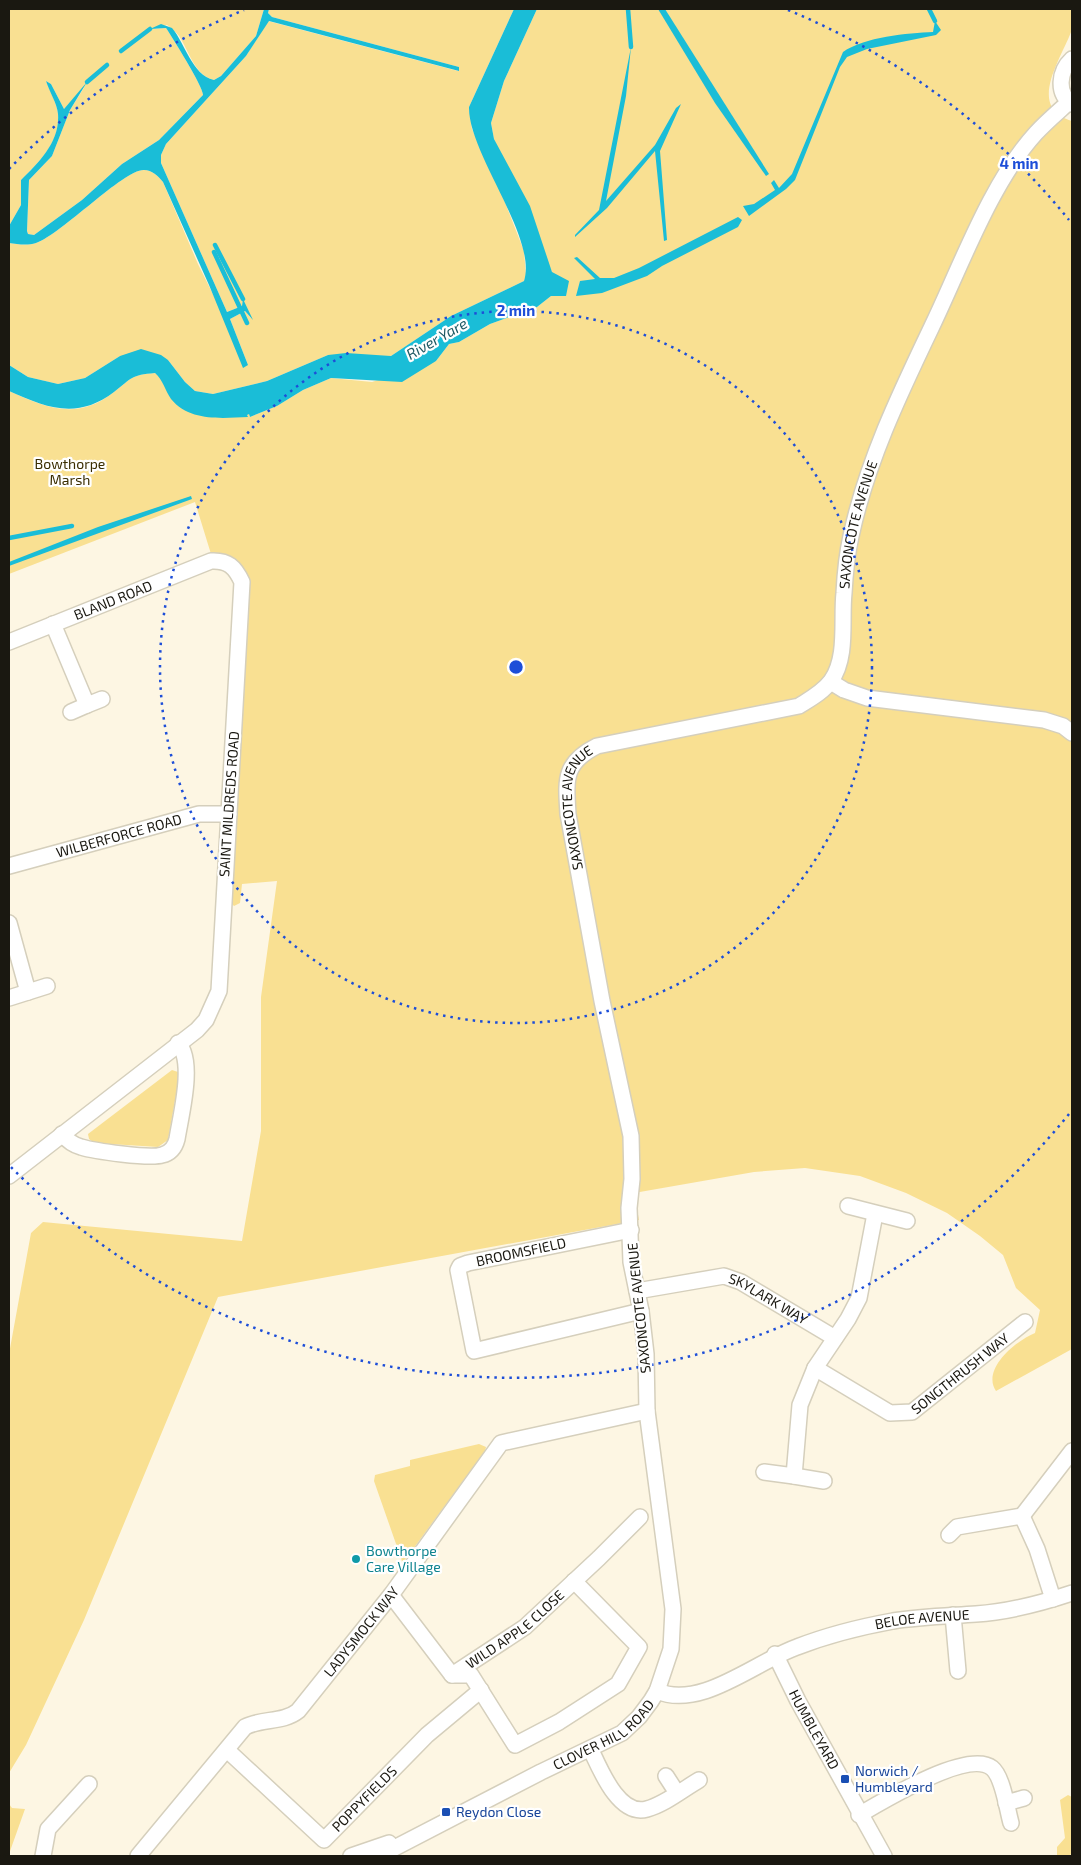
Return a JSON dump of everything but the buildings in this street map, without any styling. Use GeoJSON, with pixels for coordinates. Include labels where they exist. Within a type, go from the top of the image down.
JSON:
{"type":"FeatureCollection","features":[{"type":"Feature","properties":{"kind":"street"},"geometry":{"type":"LineString","coordinates":[[1070,103],[1062,90],[1061,76],[1065,66],[1072,59]]}},
{"type":"Feature","properties":{"kind":"street","name":"SAXONCOTE AVENUE"},"geometry":{"type":"LineString","coordinates":[[657,1691],[671,1649],[673,1609],[647,1410],[646,1354],[641,1311],[631,1262],[632,1230],[629,1208],[632,1179],[629,1123],[602,1001],[568,814],[566,783],[570,768],[581,754],[597,746],[798,706],[818,694],[831,682],[838,670],[842,647],[844,593],[850,538],[864,486],[888,422],[988,207],[1015,161],[1030,140],[1070,103]]}},
{"type":"Feature","properties":{"kind":"street","name":"BLAND ROAD"},"geometry":{"type":"LineString","coordinates":[[9,642],[211,561],[219,560]]}},
{"type":"Feature","properties":{"kind":"street","name":"SAINT MILDREDS ROAD"},"geometry":{"type":"LineString","coordinates":[[9,1176],[206,1020],[219,991],[242,582],[237,571],[228,563],[219,560]]}},
{"type":"Feature","properties":{"kind":"street"},"geometry":{"type":"LineString","coordinates":[[53,624],[87,705]]}},
{"type":"Feature","properties":{"kind":"street"},"geometry":{"type":"LineString","coordinates":[[831,682],[844,690],[867,698],[1044,720],[1063,726],[1072,732]]}},
{"type":"Feature","properties":{"kind":"street"},"geometry":{"type":"LineString","coordinates":[[70,712],[102,699]]}},
{"type":"Feature","properties":{"kind":"street","name":"WILBERFORCE ROAD"},"geometry":{"type":"LineString","coordinates":[[9,866],[199,814],[229,814]]}},
{"type":"Feature","properties":{"kind":"street"},"geometry":{"type":"LineString","coordinates":[[9,922],[28,992]]}},
{"type":"Feature","properties":{"kind":"street"},"geometry":{"type":"LineString","coordinates":[[9,998],[47,986]]}},
{"type":"Feature","properties":{"kind":"street"},"geometry":{"type":"LineString","coordinates":[[62,1134],[71,1142],[92,1150],[153,1156],[169,1152],[175,1146],[177,1139],[187,1066],[185,1053],[178,1043]]}},
{"type":"Feature","properties":{"kind":"street"},"geometry":{"type":"LineString","coordinates":[[848,1206],[907,1221]]}},
{"type":"Feature","properties":{"kind":"street"},"geometry":{"type":"LineString","coordinates":[[794,1476],[800,1405],[815,1368],[848,1319],[859,1298],[875,1214]]}},
{"type":"Feature","properties":{"kind":"street","name":"BROOMSFIELD"},"geometry":{"type":"LineString","coordinates":[[632,1230],[468,1263],[460,1266],[458,1270],[474,1351],[641,1311]]}},
{"type":"Feature","properties":{"kind":"street","name":"SKYLARK WAY"},"geometry":{"type":"LineString","coordinates":[[637,1291],[724,1276],[741,1282],[835,1338]]}},
{"type":"Feature","properties":{"kind":"street","name":"SONGTHRUSH WAY"},"geometry":{"type":"LineString","coordinates":[[815,1368],[890,1414],[912,1412],[1025,1322]]}},
{"type":"Feature","properties":{"kind":"street","name":"LADYSMOCK WAY"},"geometry":{"type":"LineString","coordinates":[[138,1856],[245,1727],[253,1723],[284,1718],[298,1711],[391,1595],[501,1443],[647,1410]]}},
{"type":"Feature","properties":{"kind":"street"},"geometry":{"type":"LineString","coordinates":[[952,1526],[1022,1516],[1072,1451]]}},
{"type":"Feature","properties":{"kind":"street"},"geometry":{"type":"LineString","coordinates":[[764,1472],[824,1481]]}},
{"type":"Feature","properties":{"kind":"street"},"geometry":{"type":"LineString","coordinates":[[1022,1516],[1037,1549],[1053,1599]]}},
{"type":"Feature","properties":{"kind":"street","name":"WILD APPLE CLOSE"},"geometry":{"type":"LineString","coordinates":[[452,1675],[525,1627],[640,1517]]}},
{"type":"Feature","properties":{"kind":"street","name":"WILD APPLE CLOSE"},"geometry":{"type":"LineString","coordinates":[[482,1690],[515,1745],[559,1722],[618,1684],[639,1647],[574,1581]]}},
{"type":"Feature","properties":{"kind":"street","name":"BELOE AVENUE"},"geometry":{"type":"LineString","coordinates":[[775,1654],[850,1630],[893,1621],[978,1614],[1053,1599],[1072,1593]]}},
{"type":"Feature","properties":{"kind":"street"},"geometry":{"type":"LineString","coordinates":[[391,1595],[452,1675],[471,1675],[482,1690]]}},
{"type":"Feature","properties":{"kind":"street"},"geometry":{"type":"LineString","coordinates":[[953,1615],[958,1671]]}},
{"type":"Feature","properties":{"kind":"street","name":"CLOVER HILL ROAD"},"geometry":{"type":"LineString","coordinates":[[379,1856],[541,1772],[622,1734],[640,1718],[657,1691],[676,1696],[690,1696],[710,1690],[775,1654]]}},
{"type":"Feature","properties":{"kind":"street","name":"HUMBLEYARD"},"geometry":{"type":"LineString","coordinates":[[775,1654],[859,1815],[884,1856]]}},
{"type":"Feature","properties":{"kind":"street","name":"POPPYFIELDS"},"geometry":{"type":"LineString","coordinates":[[227,1750],[324,1840],[427,1735],[482,1690]]}},
{"type":"Feature","properties":{"kind":"street"},"geometry":{"type":"LineString","coordinates":[[591,1750],[611,1789],[626,1804],[645,1810],[698,1780]]}},
{"type":"Feature","properties":{"kind":"street"},"geometry":{"type":"LineString","coordinates":[[859,1815],[905,1789],[971,1764],[984,1763],[993,1769],[1000,1780],[1011,1823]]}},
{"type":"Feature","properties":{"kind":"street"},"geometry":{"type":"LineString","coordinates":[[666,1776],[677,1793]]}},
{"type":"Feature","properties":{"kind":"street"},"geometry":{"type":"LineString","coordinates":[[43,1856],[48,1829],[89,1784]]}},
{"type":"Feature","properties":{"kind":"street"},"geometry":{"type":"LineString","coordinates":[[1006,1803],[1024,1798]]}},
{"type":"Feature","properties":{"kind":"street","name":"CLOVER HILL ROAD"},"geometry":{"type":"LineString","coordinates":[[351,1856],[428,1829]]}},
{"type":"Feature","properties":{"kind":"green space"},"geometry":{"type":"Polygon","coordinates":[[[9,9],[264,9],[256,36],[221,76],[214,80],[207,78],[197,68],[179,36],[172,29],[167,25],[153,29],[166,28],[181,51],[203,95],[159,140],[122,164],[82,200],[34,235],[28,234],[27,231],[29,180],[52,156],[70,110],[85,86],[64,109],[51,84],[46,81],[58,114],[56,134],[47,151],[21,180],[21,205],[9,226],[9,9]]]}},
{"type":"Feature","properties":{"kind":"green space"},"geometry":{"type":"Polygon","coordinates":[[[269,9],[514,9],[469,107],[472,129],[497,182],[524,251],[526,275],[524,281],[451,316],[391,356],[328,355],[267,381],[213,394],[195,391],[185,382],[168,360],[120,356],[85,378],[58,384],[28,377],[9,365],[9,243],[22,245],[36,243],[61,228],[122,180],[135,172],[147,170],[163,182],[198,264],[248,365],[230,319],[245,311],[251,318],[243,301],[242,306],[227,312],[161,163],[161,155],[166,144],[246,56],[268,21],[458,71],[459,67],[272,17],[268,13],[269,9]]]}},
{"type":"Feature","properties":{"kind":"green space","name":"Bowthorpe Marsh"},"geometry":{"type":"Polygon","coordinates":[[[537,9],[1072,9],[1072,29],[1050,82],[1049,94],[1051,105],[1058,115],[1072,121],[1072,1349],[996,1391],[993,1374],[997,1365],[1003,1356],[1019,1342],[1035,1333],[1040,1310],[1016,1288],[1003,1255],[947,1213],[906,1193],[860,1176],[805,1168],[754,1172],[634,1193],[639,1220],[218,1297],[84,1620],[26,1745],[9,1773],[9,1354],[31,1233],[43,1222],[242,1241],[261,1131],[261,997],[277,881],[242,884],[240,903],[234,906],[230,902],[249,587],[241,566],[238,562],[227,556],[211,554],[195,502],[9,574],[9,391],[49,406],[75,409],[100,401],[136,376],[155,373],[160,377],[171,398],[247,417],[246,414],[249,414],[250,417],[277,406],[303,390],[331,378],[372,382],[436,361],[449,344],[459,342],[490,324],[537,307],[551,296],[552,272],[494,139],[491,123],[504,81],[537,9]]]}},
{"type":"Feature","properties":{"kind":"green space"},"geometry":{"type":"Polygon","coordinates":[[[172,1070],[178,1072],[179,1078],[168,1140],[158,1147],[94,1143],[89,1139],[88,1134],[172,1070]]]}},
{"type":"Feature","properties":{"kind":"green space"},"geometry":{"type":"Polygon","coordinates":[[[479,1444],[486,1447],[485,1451],[405,1560],[402,1561],[374,1481],[375,1475],[410,1466],[410,1460],[479,1444]]]}},
{"type":"Feature","properties":{"kind":"green space"},"geometry":{"type":"Polygon","coordinates":[[[1068,1795],[1072,1797],[1072,1854],[1057,1856],[1057,1847],[1065,1838],[1060,1800],[1068,1795]]]}},
{"type":"Feature","properties":{"kind":"green space"},"geometry":{"type":"Polygon","coordinates":[[[9,1804],[12,1808],[25,1809],[9,1854],[9,1804]]]}},
{"type":"Feature","properties":{"kind":"water"},"geometry":{"type":"Polygon","coordinates":[[[264,9],[269,9],[268,13],[272,17],[459,67],[459,71],[269,21],[246,56],[166,144],[161,155],[161,163],[227,312],[242,306],[243,299],[253,320],[245,311],[230,319],[248,365],[243,368],[209,285],[163,182],[152,172],[144,170],[135,172],[108,190],[61,228],[36,243],[26,245],[9,243],[9,226],[21,205],[21,180],[47,151],[56,134],[58,114],[55,101],[46,81],[51,84],[64,109],[87,82],[70,110],[52,156],[29,180],[27,231],[28,234],[34,235],[82,200],[122,164],[159,140],[203,95],[181,51],[166,28],[150,29],[161,24],[172,28],[194,65],[206,77],[214,80],[221,76],[256,36],[264,9]]]}},
{"type":"Feature","properties":{"kind":"water","name":"River Yare"},"geometry":{"type":"Polygon","coordinates":[[[514,9],[537,9],[504,81],[491,123],[494,139],[530,206],[552,272],[569,281],[566,296],[551,296],[537,307],[490,324],[459,342],[449,344],[436,361],[402,382],[331,378],[303,390],[277,406],[250,417],[249,414],[247,415],[248,417],[217,418],[187,412],[171,399],[155,373],[136,376],[100,401],[75,408],[49,406],[9,391],[9,365],[28,377],[58,384],[85,378],[120,356],[141,349],[161,355],[168,360],[185,382],[195,391],[213,394],[267,381],[328,355],[346,353],[391,356],[451,316],[524,281],[526,263],[521,242],[479,148],[472,126],[469,107],[514,9]]]}},
{"type":"Feature","properties":{"kind":"water"},"geometry":{"type":"Polygon","coordinates":[[[658,9],[665,9],[769,174],[766,176],[715,103],[658,9]]]}},
{"type":"Feature","properties":{"kind":"water"},"geometry":{"type":"Polygon","coordinates":[[[935,21],[941,30],[936,35],[867,49],[847,57],[840,67],[795,180],[786,189],[749,216],[743,206],[754,204],[775,190],[771,183],[774,180],[779,188],[792,174],[843,52],[874,39],[933,32],[935,21]]]}},
{"type":"Feature","properties":{"kind":"water"},"geometry":{"type":"Polygon","coordinates":[[[631,47],[626,96],[606,201],[655,145],[676,108],[681,104],[660,151],[667,240],[664,241],[655,151],[607,208],[575,237],[599,210],[631,47]]]}},
{"type":"Feature","properties":{"kind":"water"},"geometry":{"type":"Polygon","coordinates":[[[738,217],[742,220],[738,227],[662,266],[647,276],[602,293],[576,296],[580,281],[595,279],[574,258],[577,257],[600,278],[614,278],[639,268],[738,217]]]}},
{"type":"Feature","properties":{"kind":"water"},"geometry":{"type":"Polygon","coordinates":[[[191,496],[192,499],[9,566],[9,562],[98,527],[191,496]]]}},
{"type":"Feature","properties":{"kind":"waterway"},"geometry":{"type":"LineString","coordinates":[[628,9],[631,47]]}},
{"type":"Feature","properties":{"kind":"waterway"},"geometry":{"type":"LineString","coordinates":[[929,9],[935,21]]}},
{"type":"Feature","properties":{"kind":"waterway"},"geometry":{"type":"LineString","coordinates":[[121,51],[150,29]]}},
{"type":"Feature","properties":{"kind":"waterway"},"geometry":{"type":"LineString","coordinates":[[87,82],[107,65]]}},
{"type":"Feature","properties":{"kind":"waterway"},"geometry":{"type":"LineString","coordinates":[[215,245],[243,299]]}},
{"type":"Feature","properties":{"kind":"waterway"},"geometry":{"type":"LineString","coordinates":[[214,252],[247,323]]}},
{"type":"Feature","properties":{"kind":"waterway"},"geometry":{"type":"LineString","coordinates":[[9,538],[72,526]]}},
{"type":"Feature","properties":{"kind":"place","name":"Bowthorpe Care Village"},"geometry":{"type":"Point","coordinates":[356,1559]}},
{"type":"Feature","properties":{"kind":"place","name":"Norwich / Humbleyard"},"geometry":{"type":"Point","coordinates":[845,1779]}},
{"type":"Feature","properties":{"kind":"place","name":"Reydon Close"},"geometry":{"type":"Point","coordinates":[446,1812]}}]}
